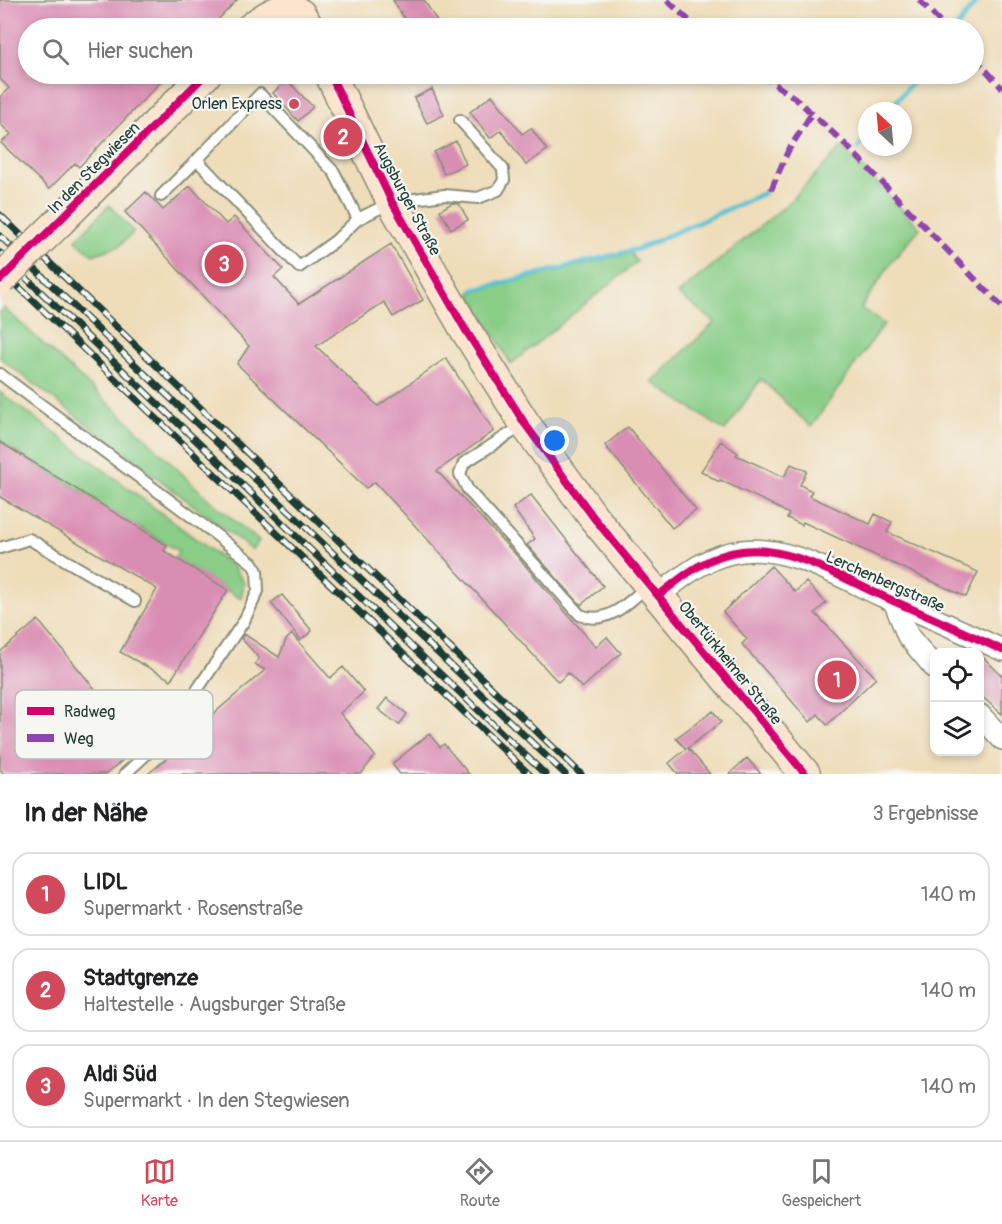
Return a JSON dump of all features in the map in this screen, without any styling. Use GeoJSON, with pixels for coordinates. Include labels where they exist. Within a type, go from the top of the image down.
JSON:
{"type":"FeatureCollection","features":[{"type":"Feature","properties":{"kind":"main road"},"geometry":{"type":"LineString","coordinates":[[265,18],[282,5],[300,14],[303,18]]}},
{"type":"Feature","properties":{"kind":"main road","name":"In den Stegwiesen"},"geometry":{"type":"LineString","coordinates":[[0,280],[196,84]]}},
{"type":"Feature","properties":{"kind":"main road","name":"Augsburger Straße"},"geometry":{"type":"LineString","coordinates":[[335,84],[392,202],[450,303]]}},
{"type":"Feature","properties":{"kind":"main road","name":"Obertürkheimer Straße"},"geometry":{"type":"LineString","coordinates":[[450,303],[525,424],[582,502],[805,774]]}},
{"type":"Feature","properties":{"kind":"street","name":"Lerchenbergstraße"},"geometry":{"type":"LineString","coordinates":[[653,590],[712,558],[753,550],[773,552],[793,558],[894,601],[1002,650]]}},
{"type":"Feature","properties":{"kind":"street"},"geometry":{"type":"LineString","coordinates":[[894,601],[908,636],[930,662]]}},
{"type":"Feature","properties":{"kind":"street"},"geometry":{"type":"LineString","coordinates":[[984,720],[1002,740]]}},
{"type":"Feature","properties":{"kind":"lane"},"geometry":{"type":"LineString","coordinates":[[161,196],[260,94],[334,172],[358,219]]}},
{"type":"Feature","properties":{"kind":"lane"},"geometry":{"type":"LineString","coordinates":[[197,160],[299,267],[335,241],[358,219],[392,202],[444,195],[478,198],[490,195],[500,188],[504,180],[503,169],[459,120]]}},
{"type":"Feature","properties":{"kind":"lane"},"geometry":{"type":"LineString","coordinates":[[0,374],[202,524],[249,561],[257,571],[258,591],[244,621],[197,690]]}},
{"type":"Feature","properties":{"kind":"lane"},"geometry":{"type":"LineString","coordinates":[[525,424],[464,463],[460,474],[468,490],[582,616],[619,612],[653,590]]}},
{"type":"Feature","properties":{"kind":"lane"},"geometry":{"type":"LineString","coordinates":[[0,548],[25,538],[29,539],[135,600]]}},
{"type":"Feature","properties":{"kind":"lane"},"geometry":{"type":"LineString","coordinates":[[125,774],[141,759]]}},
{"type":"Feature","properties":{"kind":"green space"},"geometry":{"type":"Polygon","coordinates":[[[842,147],[920,228],[891,263],[861,308],[884,324],[811,427],[761,379],[725,431],[652,382],[715,322],[678,294],[785,206],[842,147]]]}},
{"type":"Feature","properties":{"kind":"green space"},"geometry":{"type":"Polygon","coordinates":[[[109,205],[134,232],[119,246],[93,255],[76,240],[109,205]]]}},
{"type":"Feature","properties":{"kind":"green space"},"geometry":{"type":"Polygon","coordinates":[[[630,253],[637,262],[511,364],[470,293],[630,253]]]}},
{"type":"Feature","properties":{"kind":"green space"},"geometry":{"type":"Polygon","coordinates":[[[4,308],[129,422],[206,497],[259,541],[252,550],[0,358],[0,312],[4,308]]]}},
{"type":"Feature","properties":{"kind":"green space"},"geometry":{"type":"Polygon","coordinates":[[[0,392],[233,567],[244,583],[241,599],[175,558],[179,551],[95,502],[96,500],[0,442],[0,392]]]}},
{"type":"Feature","properties":{"kind":"building"},"geometry":{"type":"Polygon","coordinates":[[[0,0],[237,0],[220,18],[18,18],[18,84],[158,84],[79,167],[75,163],[49,189],[1,143],[11,134],[0,124],[0,97],[9,88],[0,79],[0,0]]]}},
{"type":"Feature","properties":{"kind":"building"},"geometry":{"type":"Polygon","coordinates":[[[393,0],[424,0],[435,18],[404,18],[393,0]]]}},
{"type":"Feature","properties":{"kind":"building"},"geometry":{"type":"Polygon","coordinates":[[[283,84],[291,84],[313,107],[298,121],[273,93],[283,84]]]}},
{"type":"Feature","properties":{"kind":"building"},"geometry":{"type":"Polygon","coordinates":[[[432,89],[444,115],[427,123],[414,98],[432,89]]]}},
{"type":"Feature","properties":{"kind":"building"},"geometry":{"type":"Polygon","coordinates":[[[492,95],[522,134],[531,128],[547,150],[526,165],[501,130],[490,138],[470,112],[492,95]]]}},
{"type":"Feature","properties":{"kind":"building"},"geometry":{"type":"Polygon","coordinates":[[[456,141],[466,164],[444,174],[434,152],[456,141]]]}},
{"type":"Feature","properties":{"kind":"building"},"geometry":{"type":"Polygon","coordinates":[[[190,186],[226,224],[234,217],[283,269],[274,277],[299,304],[391,244],[423,300],[393,317],[384,302],[316,346],[378,406],[446,358],[494,431],[437,471],[515,554],[596,647],[607,637],[621,653],[582,688],[568,673],[558,682],[375,482],[366,488],[237,364],[249,346],[125,212],[146,192],[163,210],[190,186]]]}},
{"type":"Feature","properties":{"kind":"building"},"geometry":{"type":"Polygon","coordinates":[[[452,203],[459,204],[468,220],[451,229],[440,210],[452,203]]]}},
{"type":"Feature","properties":{"kind":"building"},"geometry":{"type":"Polygon","coordinates":[[[628,427],[696,510],[672,528],[605,445],[628,427]]]}},
{"type":"Feature","properties":{"kind":"building"},"geometry":{"type":"Polygon","coordinates":[[[721,441],[738,453],[736,455],[784,477],[791,464],[807,471],[800,485],[812,491],[809,496],[870,524],[875,514],[892,522],[887,532],[978,572],[966,597],[803,522],[802,525],[787,518],[789,514],[771,504],[720,480],[719,482],[701,471],[721,441]]]}},
{"type":"Feature","properties":{"kind":"building"},"geometry":{"type":"Polygon","coordinates":[[[0,442],[167,545],[164,551],[228,590],[171,680],[120,652],[157,589],[0,497],[0,442]]]}},
{"type":"Feature","properties":{"kind":"building"},"geometry":{"type":"Polygon","coordinates":[[[531,495],[603,586],[581,605],[527,545],[535,539],[513,508],[531,495]]]}},
{"type":"Feature","properties":{"kind":"building"},"geometry":{"type":"Polygon","coordinates":[[[771,566],[795,592],[806,582],[826,603],[815,613],[876,678],[827,725],[818,714],[810,722],[742,644],[747,639],[723,612],[771,566]]]}},
{"type":"Feature","properties":{"kind":"building"},"geometry":{"type":"Polygon","coordinates":[[[282,595],[312,631],[301,640],[271,603],[282,595]]]}},
{"type":"Feature","properties":{"kind":"building"},"geometry":{"type":"Polygon","coordinates":[[[38,620],[96,690],[15,690],[15,759],[124,759],[106,774],[4,774],[0,769],[0,652],[38,620]]]}},
{"type":"Feature","properties":{"kind":"building"},"geometry":{"type":"Polygon","coordinates":[[[244,634],[279,657],[286,640],[292,634],[330,678],[343,667],[364,692],[340,713],[375,756],[361,774],[148,774],[166,759],[213,759],[213,714],[265,670],[255,664],[259,658],[241,638],[244,634]]]}},
{"type":"Feature","properties":{"kind":"building"},"geometry":{"type":"Polygon","coordinates":[[[984,658],[1002,676],[1002,714],[984,698],[984,658]]]}},
{"type":"Feature","properties":{"kind":"building"},"geometry":{"type":"Polygon","coordinates":[[[387,698],[407,714],[399,725],[378,709],[387,698]]]}},
{"type":"Feature","properties":{"kind":"building"},"geometry":{"type":"Polygon","coordinates":[[[713,711],[721,722],[688,748],[710,774],[678,774],[669,763],[686,749],[676,738],[713,711]]]}},
{"type":"Feature","properties":{"kind":"building"},"geometry":{"type":"Polygon","coordinates":[[[429,734],[440,747],[444,744],[469,774],[400,774],[392,764],[429,734]]]}},
{"type":"Feature","properties":{"kind":"building"},"geometry":{"type":"Polygon","coordinates":[[[747,758],[761,774],[729,774],[747,758]]]}},
{"type":"Feature","properties":{"kind":"waterway"},"geometry":{"type":"LineString","coordinates":[[964,18],[978,0]]}},
{"type":"Feature","properties":{"kind":"waterway"},"geometry":{"type":"LineString","coordinates":[[896,102],[911,84]]}},
{"type":"Feature","properties":{"kind":"waterway"},"geometry":{"type":"LineString","coordinates":[[474,290],[638,249],[764,193]]}},
{"type":"Feature","properties":{"kind":"railway"},"geometry":{"type":"LineString","coordinates":[[0,215],[581,774]]}},
{"type":"Feature","properties":{"kind":"railway"},"geometry":{"type":"LineString","coordinates":[[0,236],[565,774]]}},
{"type":"Feature","properties":{"kind":"railway"},"geometry":{"type":"LineString","coordinates":[[0,253],[545,774]]}},
{"type":"Feature","properties":{"kind":"railway"},"geometry":{"type":"LineString","coordinates":[[0,269],[529,774]]}},
{"type":"Feature","properties":{"kind":"marked path"},"geometry":{"type":"LineString","coordinates":[[667,0],[686,18]]}},
{"type":"Feature","properties":{"kind":"marked path"},"geometry":{"type":"LineString","coordinates":[[919,0],[936,18]]}},
{"type":"Feature","properties":{"kind":"marked path"},"geometry":{"type":"LineString","coordinates":[[984,68],[1002,88]]}},
{"type":"Feature","properties":{"kind":"marked path"},"geometry":{"type":"LineString","coordinates":[[775,84],[795,98],[845,144],[1002,307]]}},
{"type":"Feature","properties":{"kind":"marked path"},"geometry":{"type":"LineString","coordinates":[[771,190],[788,151],[812,113]]}},
{"type":"Feature","properties":{"kind":"cycle path"},"geometry":{"type":"LineString","coordinates":[[0,280],[196,84]]}},
{"type":"Feature","properties":{"kind":"cycle path"},"geometry":{"type":"LineString","coordinates":[[335,84],[392,202],[465,329],[525,424],[594,518],[805,774]]}},
{"type":"Feature","properties":{"kind":"cycle path"},"geometry":{"type":"LineString","coordinates":[[658,596],[707,561],[730,553],[760,550],[795,557],[830,571],[1002,650]]}},
{"type":"Feature","properties":{"kind":"place","name":"Orlen Express"},"geometry":{"type":"Point","coordinates":[294,104]}},
{"type":"Feature","properties":{"kind":"place","name":"Stadtgrenze"},"geometry":{"type":"Point","coordinates":[343,137]}},
{"type":"Feature","properties":{"kind":"place","name":"Aldi Süd"},"geometry":{"type":"Point","coordinates":[224,264]}},
{"type":"Feature","properties":{"kind":"place","name":"LIDL"},"geometry":{"type":"Point","coordinates":[837,680]}}]}
